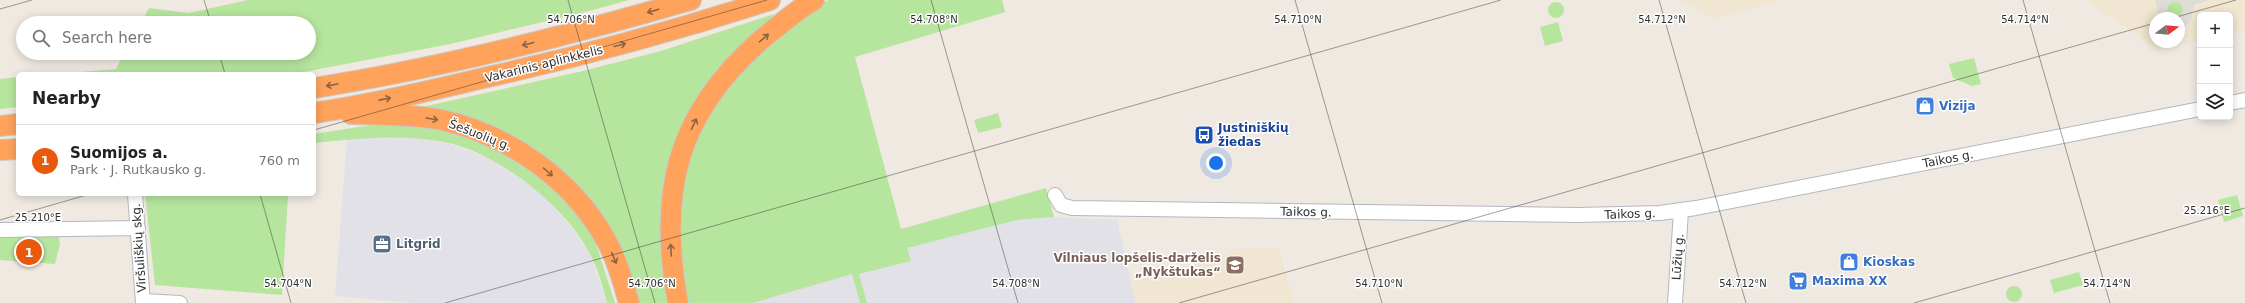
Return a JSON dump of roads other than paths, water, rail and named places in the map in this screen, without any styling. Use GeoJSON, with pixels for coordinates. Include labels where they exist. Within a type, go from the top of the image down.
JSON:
{"type":"FeatureCollection","features":[{"type":"Feature","properties":{"kind":"highway","name":"Vakarinis aplinkkelis"},"geometry":{"type":"LineString","coordinates":[[316,88],[414,70],[508,49],[611,23],[691,0]]}},
{"type":"Feature","properties":{"kind":"highway","name":"Vakarinis aplinkkelis"},"geometry":{"type":"LineString","coordinates":[[316,113],[449,86],[557,61],[658,35],[770,0]]}},
{"type":"Feature","properties":{"kind":"highway"},"geometry":{"type":"LineString","coordinates":[[678,303],[673,271],[671,213],[675,173],[686,139],[709,96],[735,63],[789,17],[814,0]]}},
{"type":"Feature","properties":{"kind":"highway","name":"Šešuolių g."},"geometry":{"type":"LineString","coordinates":[[316,113],[418,117],[441,120],[472,129],[516,148],[536,161],[555,178],[597,225],[614,257],[626,299]]}},
{"type":"Feature","properties":{"kind":"highway"},"geometry":{"type":"LineString","coordinates":[[0,126],[16,124]]}},
{"type":"Feature","properties":{"kind":"highway"},"geometry":{"type":"LineString","coordinates":[[0,150],[16,149]]}},
{"type":"Feature","properties":{"kind":"street"},"geometry":{"type":"LineString","coordinates":[[2233,102],[2245,100]]}},
{"type":"Feature","properties":{"kind":"street","name":"Taikos g."},"geometry":{"type":"LineString","coordinates":[[1055,196],[1061,205],[1072,208],[1578,215],[1681,211],[2197,110]]}},
{"type":"Feature","properties":{"kind":"street","name":"Viršuliškių skg."},"geometry":{"type":"LineString","coordinates":[[135,196],[143,302]]}},
{"type":"Feature","properties":{"kind":"street","name":"Lūžių g."},"geometry":{"type":"LineString","coordinates":[[1675,303],[1681,211]]}},
{"type":"Feature","properties":{"kind":"street"},"geometry":{"type":"LineString","coordinates":[[0,230],[138,228]]}},
{"type":"Feature","properties":{"kind":"street"},"geometry":{"type":"LineString","coordinates":[[143,302],[180,303]]}},
{"type":"Feature","properties":{"kind":"place","name":"Vizija"},"geometry":{"type":"Point","coordinates":[1925,106]}},
{"type":"Feature","properties":{"kind":"place","name":"Justiniškių žiedas"},"geometry":{"type":"Point","coordinates":[1204,135]}},
{"type":"Feature","properties":{"kind":"place","name":"Litgrid"},"geometry":{"type":"Point","coordinates":[382,244]}},
{"type":"Feature","properties":{"kind":"place","name":"Suomijos a."},"geometry":{"type":"Point","coordinates":[29,252]}},
{"type":"Feature","properties":{"kind":"place","name":"Kioskas"},"geometry":{"type":"Point","coordinates":[1849,262]}},
{"type":"Feature","properties":{"kind":"place","name":"Vilniaus lopšelis-darželis „Nykštukas“"},"geometry":{"type":"Point","coordinates":[1235,265]}},
{"type":"Feature","properties":{"kind":"place","name":"Maxima XX"},"geometry":{"type":"Point","coordinates":[1798,281]}}]}
